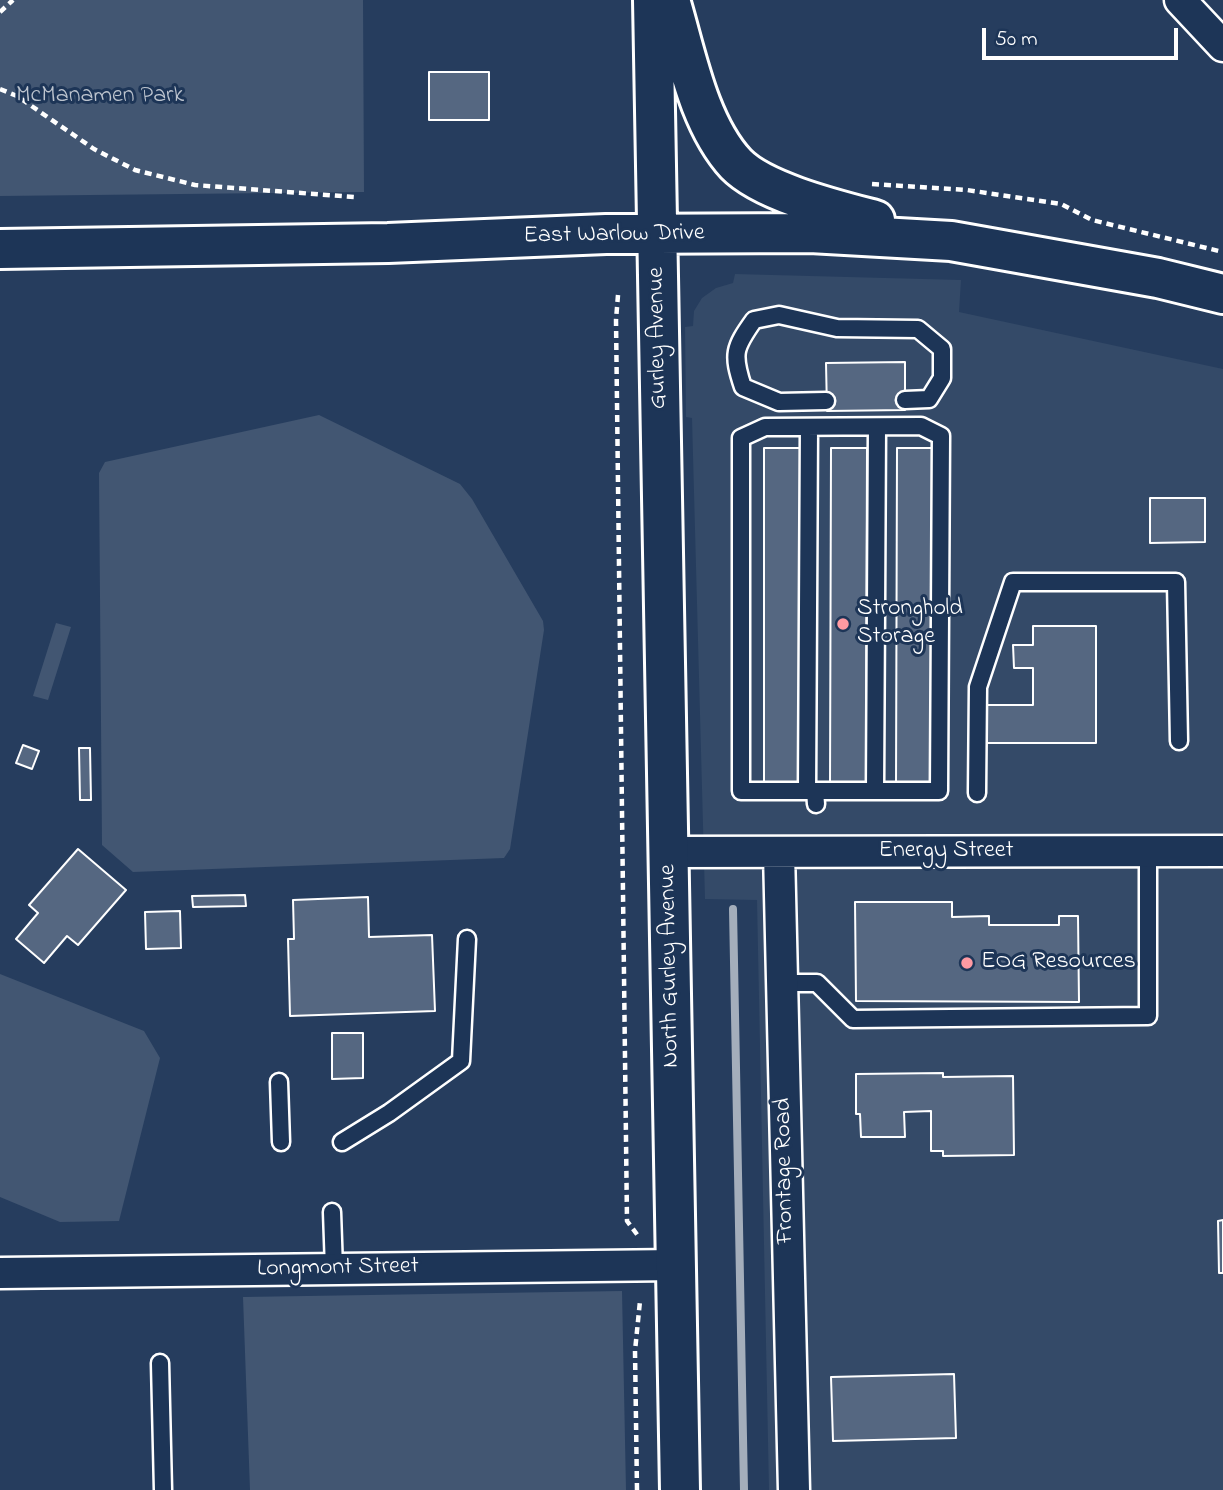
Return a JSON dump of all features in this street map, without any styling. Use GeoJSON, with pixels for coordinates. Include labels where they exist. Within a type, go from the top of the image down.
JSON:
{"type":"FeatureCollection","features":[{"type":"Feature","properties":{"kind":"street"},"geometry":{"type":"LineString","coordinates":[[653,0],[656,234]]}},
{"type":"Feature","properties":{"kind":"street"},"geometry":{"type":"LineString","coordinates":[[670,0],[707,121],[737,164],[762,182],[825,206],[951,241]]}},
{"type":"Feature","properties":{"kind":"street"},"geometry":{"type":"LineString","coordinates":[[1180,0],[1223,46]]}},
{"type":"Feature","properties":{"kind":"street","name":"East Warlow Drive"},"geometry":{"type":"LineString","coordinates":[[0,248],[388,243],[656,234],[810,233],[951,241],[1157,278],[1223,294]]}},
{"type":"Feature","properties":{"kind":"street","name":"Gurley Avenue"},"geometry":{"type":"LineString","coordinates":[[656,234],[662,443]]}},
{"type":"Feature","properties":{"kind":"street","name":"North Gurley Avenue"},"geometry":{"type":"LineString","coordinates":[[662,443],[680,1490]]}},
{"type":"Feature","properties":{"kind":"street","name":"Energy Street"},"geometry":{"type":"LineString","coordinates":[[669,852],[1223,851]]}},
{"type":"Feature","properties":{"kind":"street","name":"Frontage Road"},"geometry":{"type":"LineString","coordinates":[[779,852],[794,1490]]}},
{"type":"Feature","properties":{"kind":"street","name":"Longmont Street"},"geometry":{"type":"LineString","coordinates":[[0,1273],[677,1265]]}},
{"type":"Feature","properties":{"kind":"lane"},"geometry":{"type":"LineString","coordinates":[[826,401],[779,402],[743,387],[735,362],[740,341],[754,320],[779,315],[837,328],[918,329],[942,349],[943,378],[929,399],[905,400]]}},
{"type":"Feature","properties":{"kind":"lane"},"geometry":{"type":"LineString","coordinates":[[920,426],[941,436],[939,791],[813,795],[741,791],[741,439],[765,427],[877,427],[920,426]]}},
{"type":"Feature","properties":{"kind":"lane"},"geometry":{"type":"LineString","coordinates":[[809,427],[813,795]]}},
{"type":"Feature","properties":{"kind":"lane"},"geometry":{"type":"LineString","coordinates":[[875,791],[877,427]]}},
{"type":"Feature","properties":{"kind":"lane"},"geometry":{"type":"LineString","coordinates":[[977,793],[978,687],[1013,582],[1176,582],[1179,741]]}},
{"type":"Feature","properties":{"kind":"lane"},"geometry":{"type":"LineString","coordinates":[[782,983],[817,983],[853,1019],[1148,1016],[1148,852]]}},
{"type":"Feature","properties":{"kind":"lane"},"geometry":{"type":"LineString","coordinates":[[342,1142],[389,1113],[461,1061],[467,939]]}},
{"type":"Feature","properties":{"kind":"lane"},"geometry":{"type":"LineString","coordinates":[[279,1082],[281,1142]]}},
{"type":"Feature","properties":{"kind":"lane"},"geometry":{"type":"LineString","coordinates":[[332,1212],[334,1269]]}},
{"type":"Feature","properties":{"kind":"lane"},"geometry":{"type":"LineString","coordinates":[[160,1363],[163,1490]]}},
{"type":"Feature","properties":{"kind":"path"},"geometry":{"type":"LineString","coordinates":[[0,12],[13,0]]}},
{"type":"Feature","properties":{"kind":"path"},"geometry":{"type":"LineString","coordinates":[[0,89],[17,96],[94,149],[135,170],[195,185],[354,197]]}},
{"type":"Feature","properties":{"kind":"path"},"geometry":{"type":"LineString","coordinates":[[861,183],[967,190],[1061,204],[1092,220],[1223,252]]}},
{"type":"Feature","properties":{"kind":"path"},"geometry":{"type":"LineString","coordinates":[[618,295],[616,320],[627,1221],[639,1237]]}},
{"type":"Feature","properties":{"kind":"path"},"geometry":{"type":"LineString","coordinates":[[637,1490],[635,1351],[640,1301]]}},
{"type":"Feature","properties":{"kind":"shaded area"},"geometry":{"type":"Polygon","coordinates":[[[735,274],[961,280],[959,312],[1223,369],[1223,1490],[769,1490],[757,900],[705,899],[692,418],[686,417],[685,327],[693,326],[694,311],[702,298],[716,288],[733,283],[735,274]]]}},
{"type":"Feature","properties":{"kind":"green space","name":"McManamen Park"},"geometry":{"type":"Polygon","coordinates":[[[0,0],[363,0],[364,192],[0,196],[0,0]]]}},
{"type":"Feature","properties":{"kind":"green space"},"geometry":{"type":"Polygon","coordinates":[[[319,415],[460,484],[472,499],[543,621],[544,630],[510,849],[504,858],[133,872],[102,845],[99,473],[105,462],[319,415]]]}},
{"type":"Feature","properties":{"kind":"green space"},"geometry":{"type":"Polygon","coordinates":[[[56,623],[71,627],[48,700],[33,696],[56,623]]]}},
{"type":"Feature","properties":{"kind":"green space"},"geometry":{"type":"Polygon","coordinates":[[[0,974],[144,1031],[160,1058],[119,1221],[60,1222],[0,1197],[0,974]]]}},
{"type":"Feature","properties":{"kind":"green space"},"geometry":{"type":"Polygon","coordinates":[[[622,1291],[626,1490],[250,1490],[243,1297],[622,1291]]]}},
{"type":"Feature","properties":{"kind":"building"},"geometry":{"type":"Polygon","coordinates":[[[429,72],[489,72],[489,120],[429,120],[429,72]]]}},
{"type":"Feature","properties":{"kind":"building"},"geometry":{"type":"Polygon","coordinates":[[[905,362],[905,410],[827,411],[826,363],[905,362]]]}},
{"type":"Feature","properties":{"kind":"building"},"geometry":{"type":"Polygon","coordinates":[[[764,448],[801,448],[800,785],[764,785],[764,448]]]}},
{"type":"Feature","properties":{"kind":"building"},"geometry":{"type":"Polygon","coordinates":[[[831,448],[867,448],[866,785],[830,785],[831,448]]]}},
{"type":"Feature","properties":{"kind":"building"},"geometry":{"type":"Polygon","coordinates":[[[897,448],[934,448],[933,785],[896,785],[897,448]]]}},
{"type":"Feature","properties":{"kind":"building"},"geometry":{"type":"Polygon","coordinates":[[[1150,498],[1205,498],[1205,542],[1150,543],[1150,498]]]}},
{"type":"Feature","properties":{"kind":"building"},"geometry":{"type":"Polygon","coordinates":[[[1033,626],[1096,626],[1096,743],[983,743],[983,705],[1033,705],[1033,668],[1014,668],[1013,645],[1033,645],[1033,626]]]}},
{"type":"Feature","properties":{"kind":"building"},"geometry":{"type":"Polygon","coordinates":[[[23,745],[39,751],[32,769],[16,763],[23,745]]]}},
{"type":"Feature","properties":{"kind":"building"},"geometry":{"type":"Polygon","coordinates":[[[79,748],[90,748],[91,800],[80,800],[79,748]]]}},
{"type":"Feature","properties":{"kind":"building"},"geometry":{"type":"Polygon","coordinates":[[[78,849],[126,890],[78,945],[67,936],[44,963],[16,939],[38,913],[29,905],[78,849]]]}},
{"type":"Feature","properties":{"kind":"building"},"geometry":{"type":"Polygon","coordinates":[[[245,895],[246,906],[193,907],[192,896],[245,895]]]}},
{"type":"Feature","properties":{"kind":"building"},"geometry":{"type":"Polygon","coordinates":[[[368,897],[369,937],[432,935],[435,1011],[290,1016],[288,939],[294,939],[293,900],[368,897]]]}},
{"type":"Feature","properties":{"kind":"building","name":"EOG Resources"},"geometry":{"type":"Polygon","coordinates":[[[855,902],[952,902],[952,917],[989,916],[989,925],[1059,925],[1059,916],[1078,916],[1079,1002],[856,1001],[855,902]]]}},
{"type":"Feature","properties":{"kind":"building"},"geometry":{"type":"Polygon","coordinates":[[[180,911],[181,948],[146,949],[145,912],[180,911]]]}},
{"type":"Feature","properties":{"kind":"building"},"geometry":{"type":"Polygon","coordinates":[[[332,1033],[363,1033],[363,1078],[332,1079],[332,1033]]]}},
{"type":"Feature","properties":{"kind":"building"},"geometry":{"type":"Polygon","coordinates":[[[943,1073],[943,1077],[1013,1076],[1014,1155],[943,1156],[943,1151],[931,1151],[931,1111],[904,1112],[905,1137],[861,1137],[860,1114],[856,1114],[856,1074],[943,1073]]]}},
{"type":"Feature","properties":{"kind":"building"},"geometry":{"type":"Polygon","coordinates":[[[1223,1220],[1223,1273],[1219,1273],[1218,1221],[1223,1220]]]}},
{"type":"Feature","properties":{"kind":"building"},"geometry":{"type":"Polygon","coordinates":[[[954,1374],[956,1438],[833,1441],[831,1377],[954,1374]]]}},
{"type":"Feature","properties":{"kind":"waterway"},"geometry":{"type":"LineString","coordinates":[[733,909],[744,1490]]}},
{"type":"Feature","properties":{"kind":"place","name":"Stronghold Storage"},"geometry":{"type":"Point","coordinates":[843,624]}},
{"type":"Feature","properties":{"kind":"place","name":"EOG Resources"},"geometry":{"type":"Point","coordinates":[967,963]}}]}
